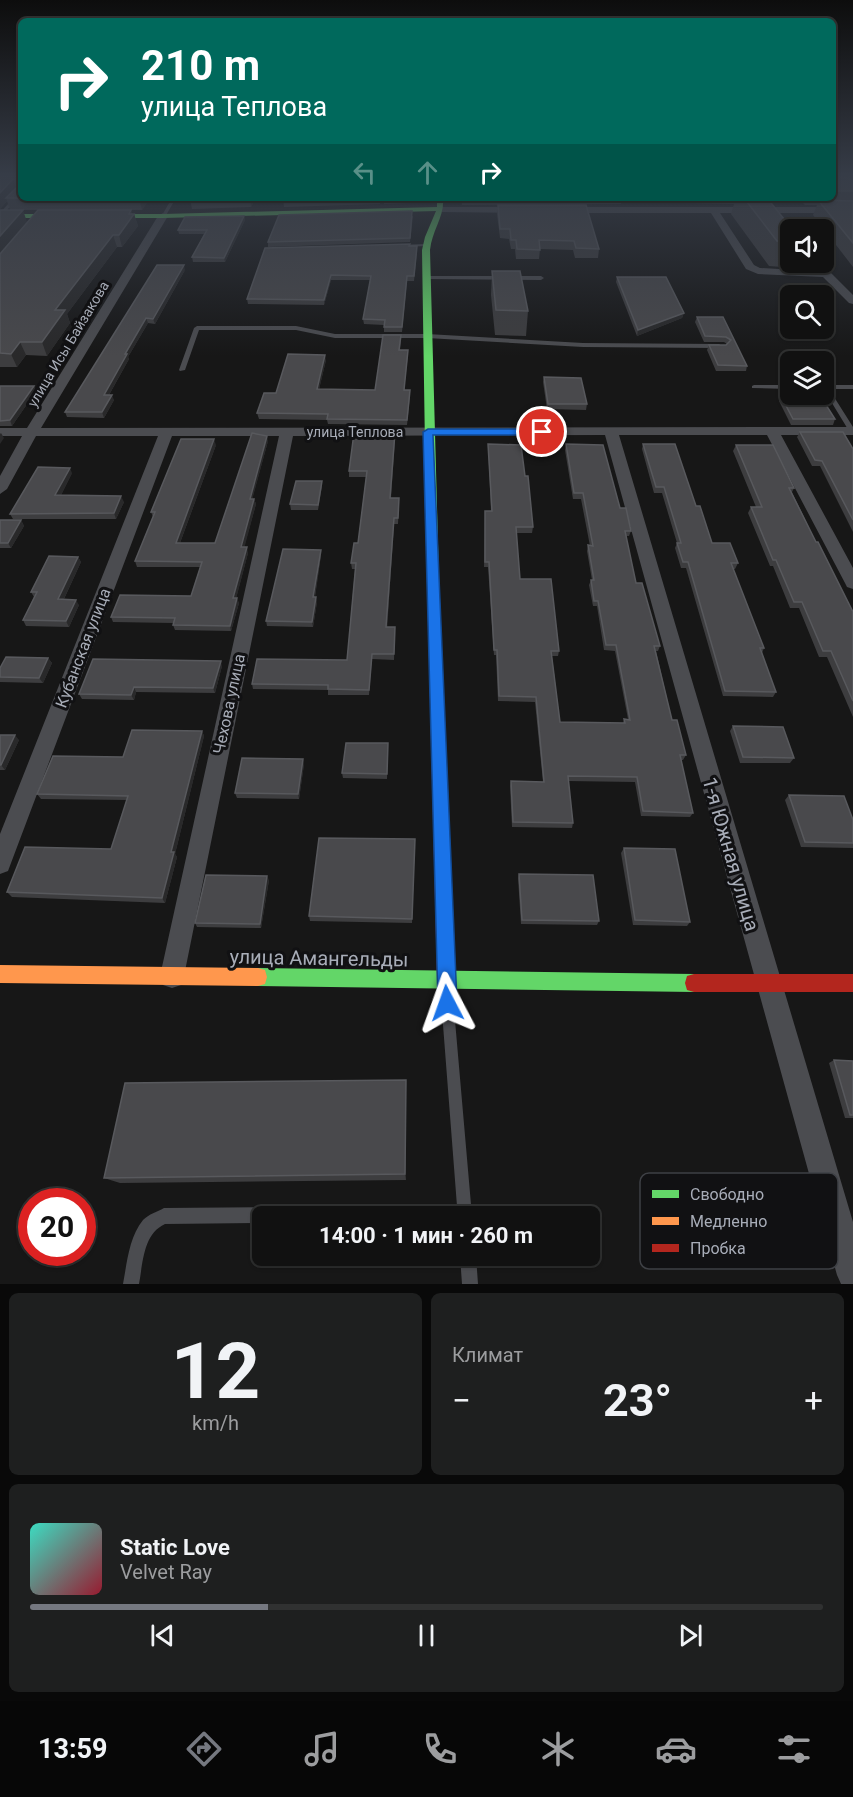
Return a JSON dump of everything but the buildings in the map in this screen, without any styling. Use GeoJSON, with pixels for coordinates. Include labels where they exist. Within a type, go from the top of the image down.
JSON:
{"type":"FeatureCollection","features":[{"type":"Feature","properties":{"kind":"street","name":"улица Исы Байзакова"},"geometry":{"type":"LineString","coordinates":[[0,489],[31,433],[151,236]]}},
{"type":"Feature","properties":{"kind":"street"},"geometry":{"type":"LineString","coordinates":[[429,236],[426,245],[428,432],[446,980]]}},
{"type":"Feature","properties":{"kind":"street"},"geometry":{"type":"LineString","coordinates":[[733,236],[750,267],[758,271],[826,274],[853,301]]}},
{"type":"Feature","properties":{"kind":"street","name":"улица Теплова"},"geometry":{"type":"LineString","coordinates":[[0,432],[853,431]]}},
{"type":"Feature","properties":{"kind":"street","name":"Кубанская улица"},"geometry":{"type":"LineString","coordinates":[[0,863],[166,432]]}},
{"type":"Feature","properties":{"kind":"street","name":"Чехова улица"},"geometry":{"type":"LineString","coordinates":[[172,976],[287,432]]}},
{"type":"Feature","properties":{"kind":"street","name":"1-я Южная улица"},"geometry":{"type":"LineString","coordinates":[[611,432],[823,1173]]}},
{"type":"Feature","properties":{"kind":"street"},"geometry":{"type":"LineString","coordinates":[[772,432],[853,583]]}},
{"type":"Feature","properties":{"kind":"street","name":"улица Амангельды"},"geometry":{"type":"LineString","coordinates":[[0,974],[768,984],[853,982]]}},
{"type":"Feature","properties":{"kind":"street","name":"1-я Южная улица"},"geometry":{"type":"LineString","coordinates":[[838,1224],[853,1275]]}},
{"type":"Feature","properties":{"kind":"lane"},"geometry":{"type":"LineString","coordinates":[[391,246],[426,245]]}},
{"type":"Feature","properties":{"kind":"lane"},"geometry":{"type":"LineString","coordinates":[[426,277],[540,278]]}},
{"type":"Feature","properties":{"kind":"lane"},"geometry":{"type":"LineString","coordinates":[[182,370],[197,328],[296,327],[335,336],[427,336],[583,345],[724,346]]}},
{"type":"Feature","properties":{"kind":"lane"},"geometry":{"type":"LineString","coordinates":[[754,387],[780,387]]}},
{"type":"Feature","properties":{"kind":"lane"},"geometry":{"type":"LineString","coordinates":[[834,387],[853,387]]}},
{"type":"Feature","properties":{"kind":"lane"},"geometry":{"type":"LineString","coordinates":[[834,402],[853,431]]}},
{"type":"Feature","properties":{"kind":"lane"},"geometry":{"type":"LineString","coordinates":[[446,980],[464,1206]]}},
{"type":"Feature","properties":{"kind":"lane"},"geometry":{"type":"LineString","coordinates":[[131,1284],[143,1231],[154,1219],[164,1216],[252,1216]]}},
{"type":"Feature","properties":{"kind":"lane"},"geometry":{"type":"LineString","coordinates":[[469,1266],[470,1284]]}},
{"type":"Feature","properties":{"kind":"traffic: fast"},"geometry":{"type":"LineString","coordinates":[[429,236],[426,250],[433,580]]}},
{"type":"Feature","properties":{"kind":"traffic: fast"},"geometry":{"type":"LineString","coordinates":[[258,977],[694,983]]}},
{"type":"Feature","properties":{"kind":"traffic: slow"},"geometry":{"type":"LineString","coordinates":[[0,974],[258,977]]}},
{"type":"Feature","properties":{"kind":"traffic: jam"},"geometry":{"type":"LineString","coordinates":[[433,580],[446,980]]}},
{"type":"Feature","properties":{"kind":"traffic: jam"},"geometry":{"type":"LineString","coordinates":[[694,983],[853,983]]}},
{"type":"Feature","properties":{"kind":"route"},"geometry":{"type":"LineString","coordinates":[[447,1003],[428,432],[542,432]]}}]}
